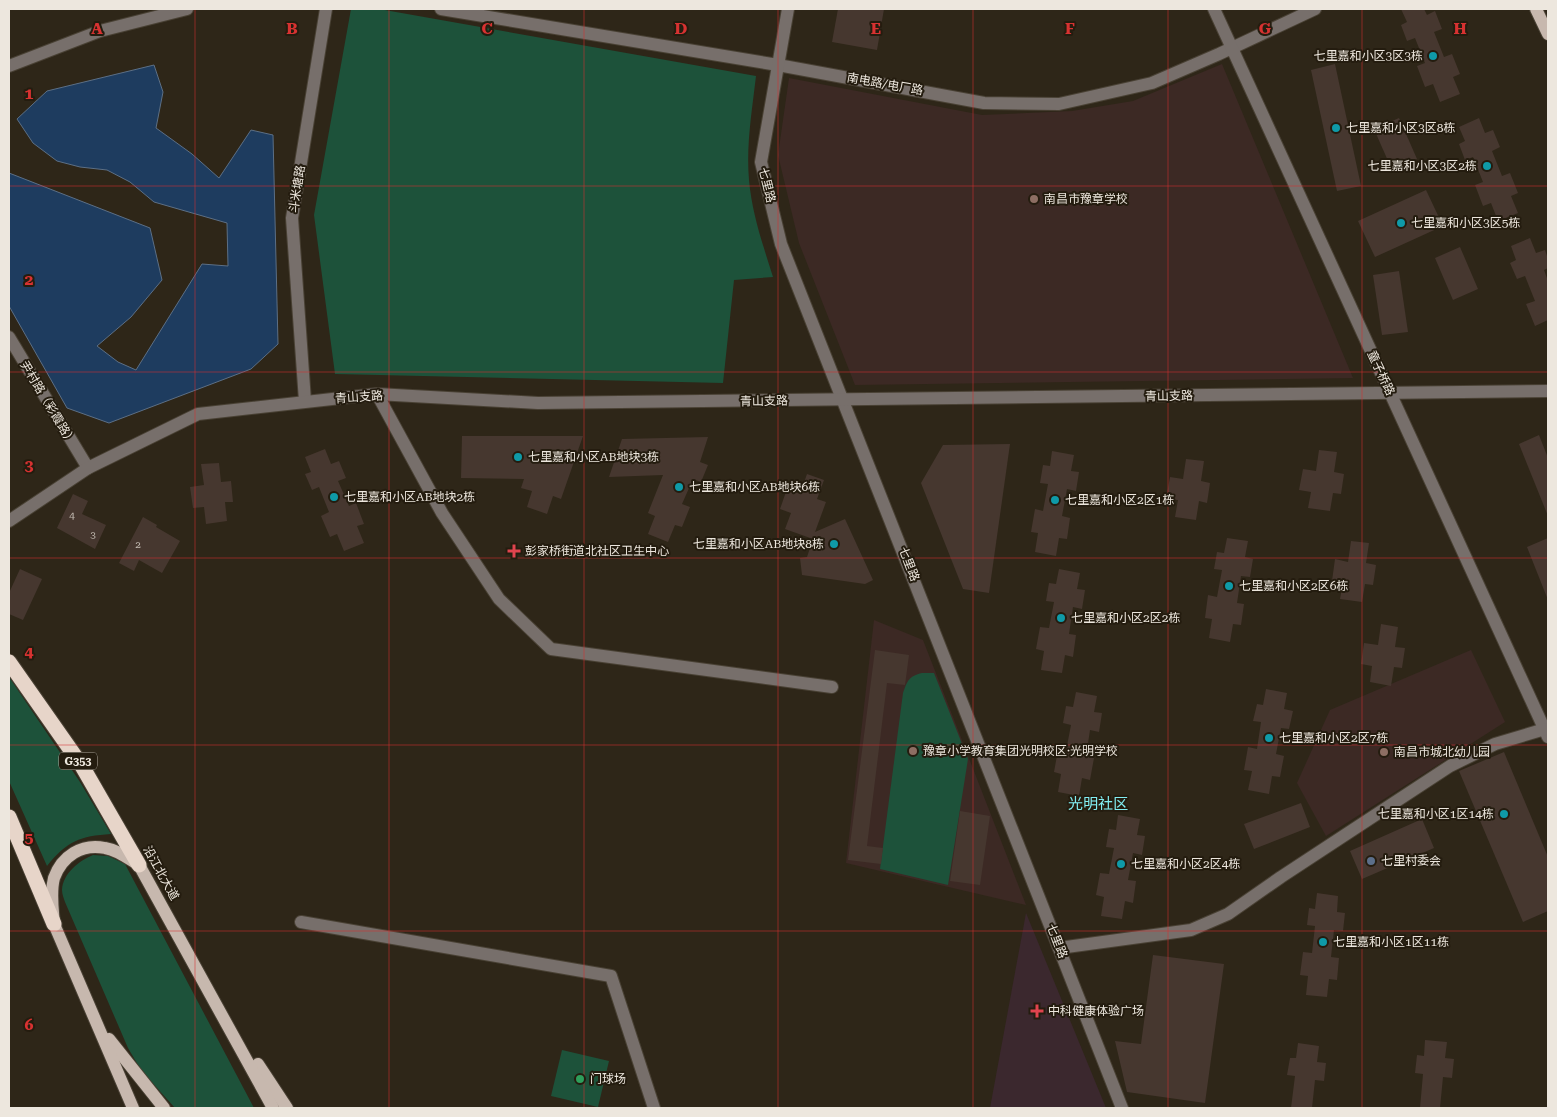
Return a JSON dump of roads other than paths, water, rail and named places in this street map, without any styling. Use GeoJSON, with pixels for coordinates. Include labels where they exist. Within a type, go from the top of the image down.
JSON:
{"type":"FeatureCollection","features":[{"type":"Feature","properties":{"kind":"highway","name":"沿江北大道"},"geometry":{"type":"LineString","coordinates":[[9,662],[82,766],[139,866]]}},
{"type":"Feature","properties":{"kind":"highway"},"geometry":{"type":"LineString","coordinates":[[9,817],[54,924]]}},
{"type":"Feature","properties":{"kind":"main road"},"geometry":{"type":"LineString","coordinates":[[1536,9],[1548,34]]}},
{"type":"Feature","properties":{"kind":"main road"},"geometry":{"type":"LineString","coordinates":[[133,1108],[54,924],[52,897],[54,879],[62,863],[72,852],[88,847],[105,848],[121,854],[139,866]]}},
{"type":"Feature","properties":{"kind":"main road","name":"沿江北大道"},"geometry":{"type":"LineString","coordinates":[[139,866],[214,998],[273,1108]]}},
{"type":"Feature","properties":{"kind":"main road"},"geometry":{"type":"LineString","coordinates":[[214,998],[287,1108]]}},
{"type":"Feature","properties":{"kind":"main road"},"geometry":{"type":"LineString","coordinates":[[98,1025],[164,1108]]}},
{"type":"Feature","properties":{"kind":"street"},"geometry":{"type":"LineString","coordinates":[[9,66],[100,31],[187,9]]}},
{"type":"Feature","properties":{"kind":"street","name":"斗米塘路"},"geometry":{"type":"LineString","coordinates":[[306,401],[292,218],[326,9]]}},
{"type":"Feature","properties":{"kind":"street","name":"南电路/电厂路"},"geometry":{"type":"LineString","coordinates":[[441,9],[778,65],[984,103],[1059,104],[1152,83],[1315,9]]}},
{"type":"Feature","properties":{"kind":"street","name":"七里路"},"geometry":{"type":"LineString","coordinates":[[788,9],[761,162],[781,244],[1122,1108]]}},
{"type":"Feature","properties":{"kind":"street","name":"童子桥路"},"geometry":{"type":"LineString","coordinates":[[1214,9],[1546,733]]}},
{"type":"Feature","properties":{"kind":"street","name":"尹村路（彩霞路）"},"geometry":{"type":"LineString","coordinates":[[9,337],[88,468]]}},
{"type":"Feature","properties":{"kind":"street","name":"青山支路"},"geometry":{"type":"LineString","coordinates":[[9,521],[88,468],[198,414],[377,394],[538,403],[1548,390]]}},
{"type":"Feature","properties":{"kind":"street"},"geometry":{"type":"LineString","coordinates":[[377,394],[442,513],[499,599],[551,649],[832,686]]}},
{"type":"Feature","properties":{"kind":"street"},"geometry":{"type":"LineString","coordinates":[[1059,948],[1191,930],[1228,914],[1281,876],[1450,766],[1495,744],[1546,733]]}},
{"type":"Feature","properties":{"kind":"street"},"geometry":{"type":"LineString","coordinates":[[301,922],[611,976],[654,1108]]}},
{"type":"Feature","properties":{"kind":"water"},"geometry":{"type":"Polygon","coordinates":[[[154,65],[163,92],[156,128],[192,154],[219,178],[251,130],[273,135],[278,344],[251,369],[109,423],[67,408],[9,306],[9,173],[150,228],[162,280],[131,317],[97,346],[118,362],[136,370],[202,264],[228,266],[227,223],[154,202],[130,182],[107,170],[80,167],[57,161],[33,143],[17,119],[47,91],[154,65]]]}},
{"type":"Feature","properties":{"kind":"place","name":"七里嘉和小区3区3栋"},"geometry":{"type":"Point","coordinates":[1433,56]}},
{"type":"Feature","properties":{"kind":"place","name":"七里嘉和小区3区8栋"},"geometry":{"type":"Point","coordinates":[1336,128]}},
{"type":"Feature","properties":{"kind":"place","name":"七里嘉和小区3区2栋"},"geometry":{"type":"Point","coordinates":[1487,166]}},
{"type":"Feature","properties":{"kind":"place","name":"南昌市豫章学校"},"geometry":{"type":"Point","coordinates":[1034,199]}},
{"type":"Feature","properties":{"kind":"place","name":"七里嘉和小区3区5栋"},"geometry":{"type":"Point","coordinates":[1401,223]}},
{"type":"Feature","properties":{"kind":"place","name":"七里嘉和小区AB地块3栋"},"geometry":{"type":"Point","coordinates":[518,457]}},
{"type":"Feature","properties":{"kind":"place","name":"七里嘉和小区AB地块6栋"},"geometry":{"type":"Point","coordinates":[679,487]}},
{"type":"Feature","properties":{"kind":"place","name":"七里嘉和小区AB地块2栋"},"geometry":{"type":"Point","coordinates":[334,497]}},
{"type":"Feature","properties":{"kind":"place","name":"七里嘉和小区2区1栋"},"geometry":{"type":"Point","coordinates":[1055,500]}},
{"type":"Feature","properties":{"kind":"place","name":"七里嘉和小区AB地块8栋"},"geometry":{"type":"Point","coordinates":[834,544]}},
{"type":"Feature","properties":{"kind":"place","name":"彭家桥街道北社区卫生中心"},"geometry":{"type":"Point","coordinates":[514,551]}},
{"type":"Feature","properties":{"kind":"place","name":"七里嘉和小区2区6栋"},"geometry":{"type":"Point","coordinates":[1229,586]}},
{"type":"Feature","properties":{"kind":"place","name":"七里嘉和小区2区2栋"},"geometry":{"type":"Point","coordinates":[1061,618]}},
{"type":"Feature","properties":{"kind":"place","name":"七里嘉和小区2区7栋"},"geometry":{"type":"Point","coordinates":[1269,738]}},
{"type":"Feature","properties":{"kind":"place","name":"豫章小学教育集团光明校区·光明学校"},"geometry":{"type":"Point","coordinates":[913,751]}},
{"type":"Feature","properties":{"kind":"place","name":"南昌市城北幼儿园"},"geometry":{"type":"Point","coordinates":[1384,752]}},
{"type":"Feature","properties":{"kind":"place","name":"七里嘉和小区1区14栋"},"geometry":{"type":"Point","coordinates":[1504,814]}},
{"type":"Feature","properties":{"kind":"place","name":"七里村委会"},"geometry":{"type":"Point","coordinates":[1371,861]}},
{"type":"Feature","properties":{"kind":"place","name":"七里嘉和小区2区4栋"},"geometry":{"type":"Point","coordinates":[1121,864]}},
{"type":"Feature","properties":{"kind":"place","name":"七里嘉和小区1区11栋"},"geometry":{"type":"Point","coordinates":[1323,942]}},
{"type":"Feature","properties":{"kind":"place","name":"中科健康体验广场"},"geometry":{"type":"Point","coordinates":[1037,1011]}},
{"type":"Feature","properties":{"kind":"place","name":"门球场"},"geometry":{"type":"Point","coordinates":[580,1079]}},
{"type":"Feature","properties":{"kind":"district","name":"光明社区"},"geometry":{"type":"Point","coordinates":[1098,804]}}]}
